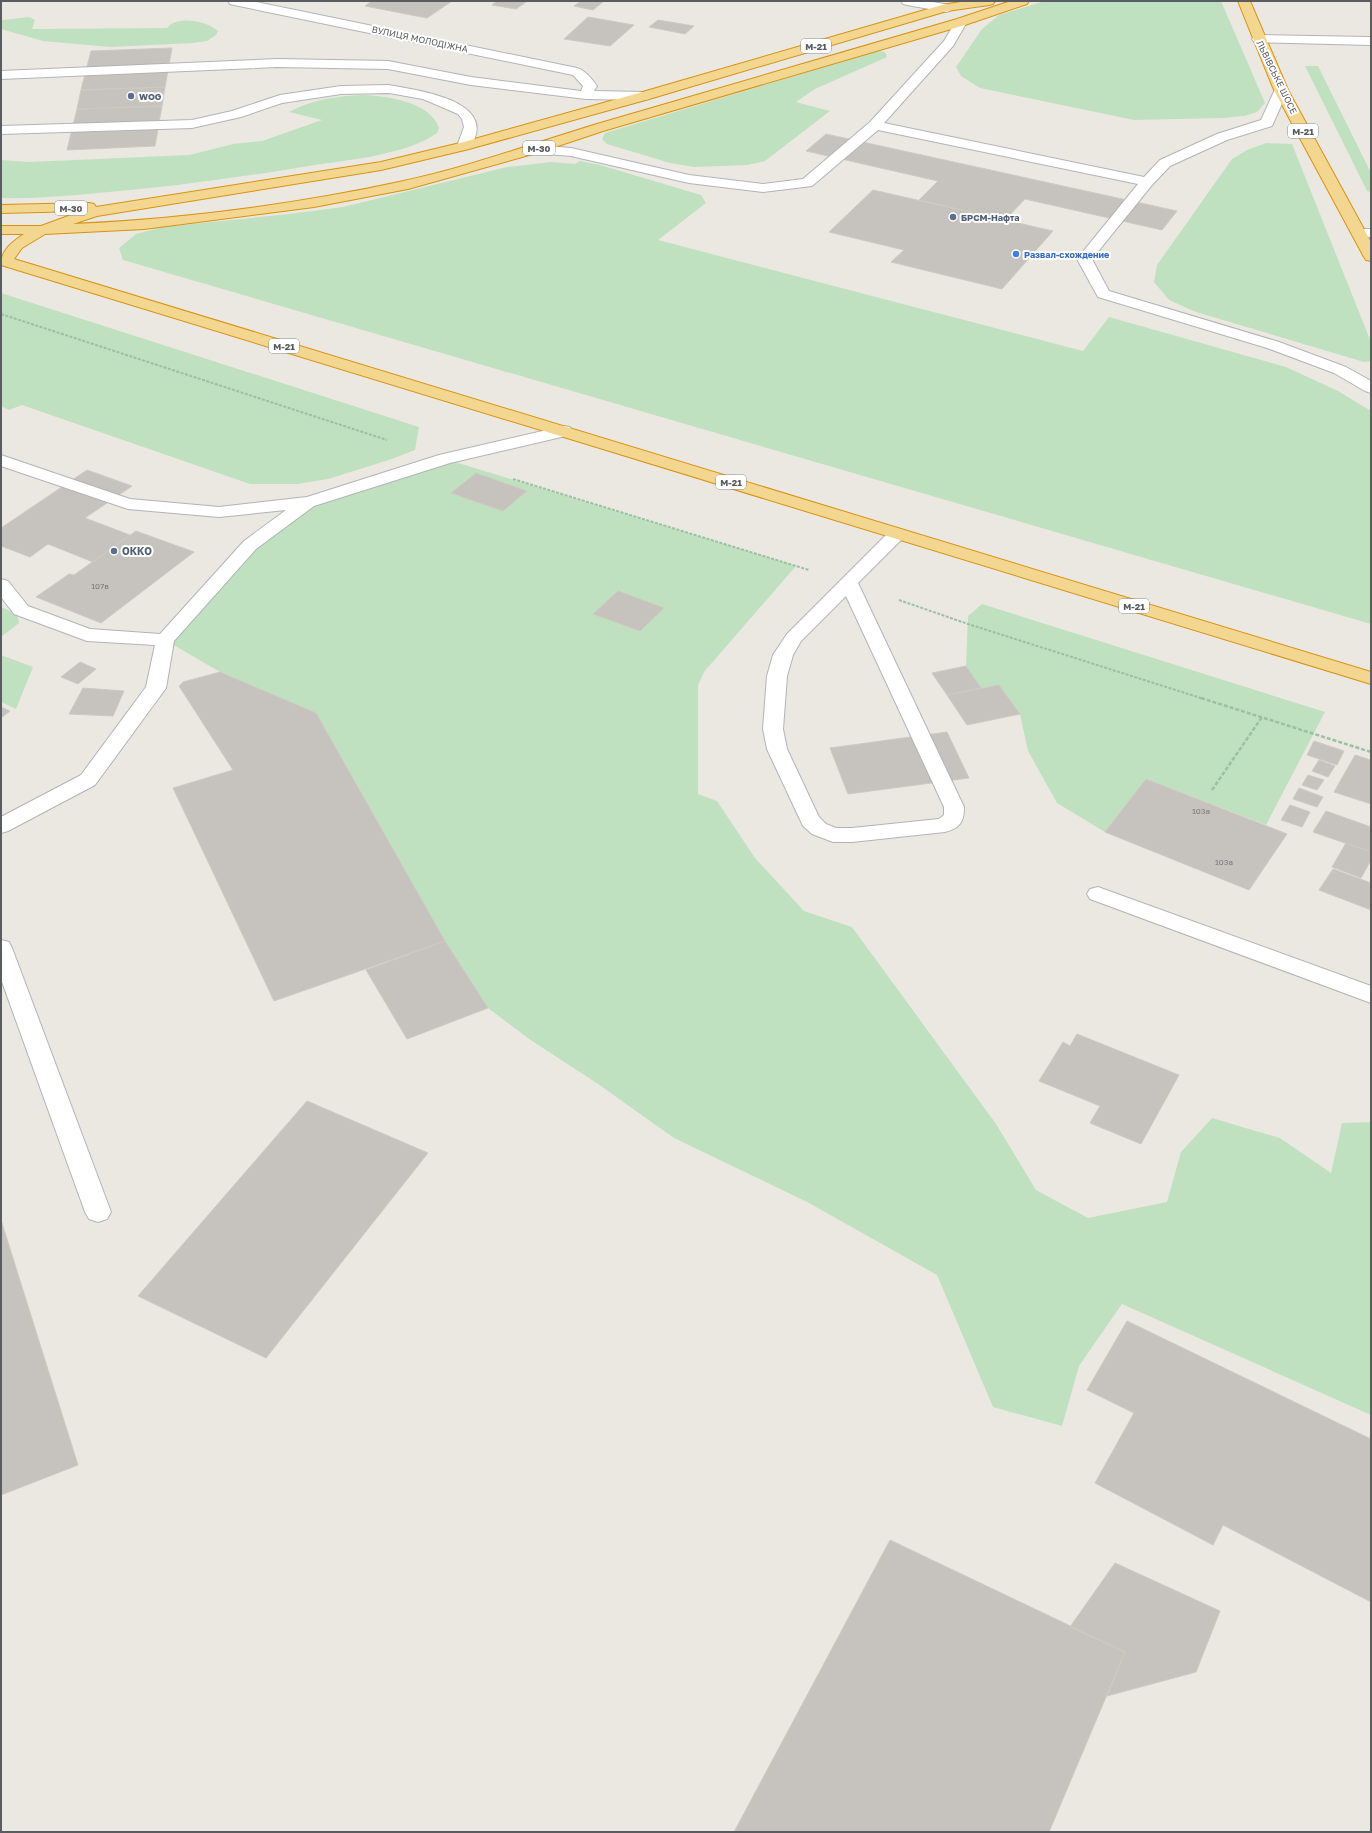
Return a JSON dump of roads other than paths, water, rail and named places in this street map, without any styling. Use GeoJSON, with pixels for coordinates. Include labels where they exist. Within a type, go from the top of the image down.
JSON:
{"type":"FeatureCollection","features":[{"type":"Feature","properties":{"kind":"highway","name":"М-21"},"geometry":{"type":"LineString","coordinates":[[989,1],[946,8],[644,96],[464,146],[381,166],[140,206],[94,212],[42,230],[17,245],[2,261],[1371,678]]}},
{"type":"Feature","properties":{"kind":"highway","name":"М-30"},"geometry":{"type":"LineString","coordinates":[[1,230],[42,230],[144,225],[314,203],[403,186],[536,149],[598,128],[961,22],[1023,1]]}},
{"type":"Feature","properties":{"kind":"highway","name":"ЛЬВІВСЬКЕ ШОСЕ"},"geometry":{"type":"LineString","coordinates":[[1244,1],[1258,39],[1280,90],[1365,233],[1371,258]]}},
{"type":"Feature","properties":{"kind":"highway","name":"М-30"},"geometry":{"type":"LineString","coordinates":[[1,209],[140,206]]}},
{"type":"Feature","properties":{"kind":"street","name":"ВУЛИЦЯ МОЛОДІЖНА"},"geometry":{"type":"LineString","coordinates":[[234,1],[577,72],[590,86],[586,95]]}},
{"type":"Feature","properties":{"kind":"street"},"geometry":{"type":"LineString","coordinates":[[907,1],[946,8]]}},
{"type":"Feature","properties":{"kind":"street"},"geometry":{"type":"LineString","coordinates":[[536,149],[571,152],[689,179],[763,188],[807,183],[875,125],[949,43],[961,22]]}},
{"type":"Feature","properties":{"kind":"street"},"geometry":{"type":"LineString","coordinates":[[1258,39],[1371,41]]}},
{"type":"Feature","properties":{"kind":"street"},"geometry":{"type":"LineString","coordinates":[[1,130],[192,124],[236,114],[291,95],[309,79],[305,71],[277,63]]}},
{"type":"Feature","properties":{"kind":"street"},"geometry":{"type":"LineString","coordinates":[[1,75],[277,63],[388,65],[471,81],[586,95],[644,96]]}},
{"type":"Feature","properties":{"kind":"street"},"geometry":{"type":"LineString","coordinates":[[280,99],[341,90],[368,89],[389,89],[426,96],[463,111],[469,118],[471,127],[464,146]]}},
{"type":"Feature","properties":{"kind":"street"},"geometry":{"type":"LineString","coordinates":[[1280,90],[1267,122],[1222,137],[1164,164],[1147,182],[1084,259],[1103,294],[1273,345],[1340,370],[1371,388]]}},
{"type":"Feature","properties":{"kind":"street"},"geometry":{"type":"LineString","coordinates":[[875,125],[1147,182]]}},
{"type":"Feature","properties":{"kind":"street"},"geometry":{"type":"LineString","coordinates":[[1365,233],[1371,245]]}},
{"type":"Feature","properties":{"kind":"street"},"geometry":{"type":"LineString","coordinates":[[1,460],[128,504],[219,512],[309,502],[445,459],[564,431]]}},
{"type":"Feature","properties":{"kind":"street"},"geometry":{"type":"LineString","coordinates":[[1,826],[88,780],[156,688],[165,640],[250,545],[309,502]]}},
{"type":"Feature","properties":{"kind":"street"},"geometry":{"type":"LineString","coordinates":[[849,583],[954,807],[954,818],[945,825],[852,836],[833,835],[819,829],[810,821],[777,748],[773,729],[777,676],[783,654],[794,638],[897,534]]}},
{"type":"Feature","properties":{"kind":"street"},"geometry":{"type":"LineString","coordinates":[[1,585],[21,610],[87,635],[165,640]]}},
{"type":"Feature","properties":{"kind":"street"},"geometry":{"type":"LineString","coordinates":[[1098,894],[1371,995]]}},
{"type":"Feature","properties":{"kind":"street"},"geometry":{"type":"LineString","coordinates":[[1,948],[98,1212]]}},
{"type":"Feature","properties":{"kind":"place","name":"WOG"},"geometry":{"type":"Point","coordinates":[131,96]}},
{"type":"Feature","properties":{"kind":"place","name":"БРСМ-Нафта"},"geometry":{"type":"Point","coordinates":[953,217]}},
{"type":"Feature","properties":{"kind":"place","name":"Развал-схождение"},"geometry":{"type":"Point","coordinates":[1016,254]}},
{"type":"Feature","properties":{"kind":"place","name":"ОККО"},"geometry":{"type":"Point","coordinates":[114,551]}}]}
